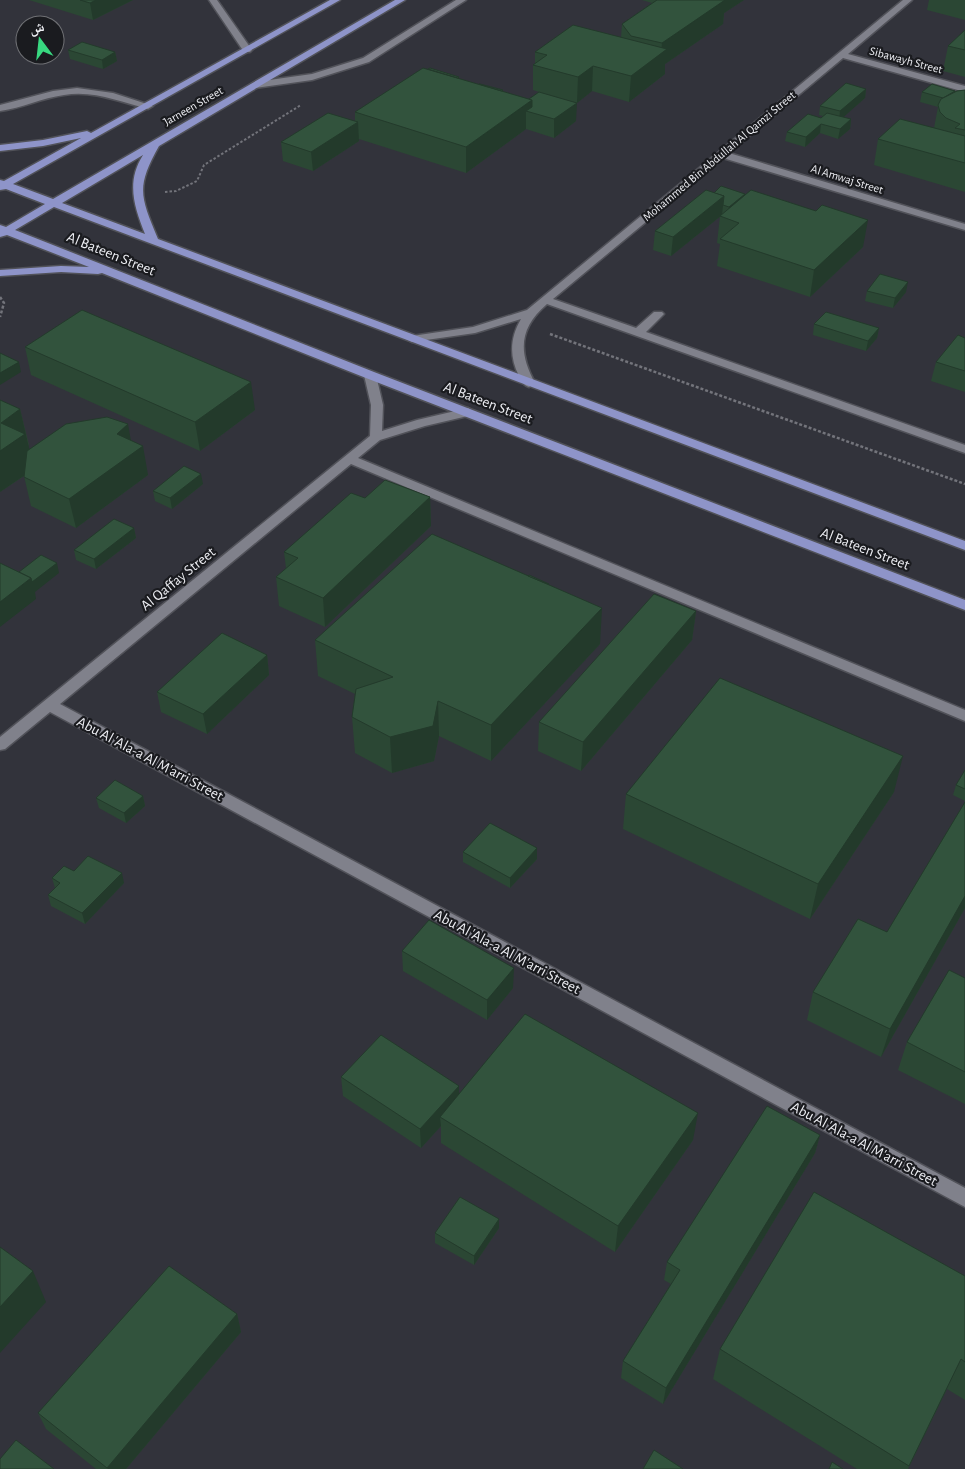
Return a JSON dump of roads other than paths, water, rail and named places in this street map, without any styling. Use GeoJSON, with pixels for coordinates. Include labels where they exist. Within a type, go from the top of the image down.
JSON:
{"type":"FeatureCollection","features":[{"type":"Feature","properties":{"kind":"main road","name":"Jarneen Street"},"geometry":{"type":"LineString","coordinates":[[2,185],[105,130],[336,0]]}},
{"type":"Feature","properties":{"kind":"main road","name":"Jarneen Street"},"geometry":{"type":"LineString","coordinates":[[2,231],[54,204],[401,0]]}},
{"type":"Feature","properties":{"kind":"main road"},"geometry":{"type":"LineString","coordinates":[[0,148],[43,143],[105,130]]}},
{"type":"Feature","properties":{"kind":"main road"},"geometry":{"type":"LineString","coordinates":[[154,242],[140,209],[136,194],[141,168],[155,144]]}},
{"type":"Feature","properties":{"kind":"main road","name":"Al Bateen Street"},"geometry":{"type":"LineString","coordinates":[[2,185],[965,546]]}},
{"type":"Feature","properties":{"kind":"main road","name":"Al Bateen Street"},"geometry":{"type":"LineString","coordinates":[[2,231],[115,273],[370,375],[965,606]]}},
{"type":"Feature","properties":{"kind":"main road"},"geometry":{"type":"LineString","coordinates":[[0,272],[61,269],[115,273]]}},
{"type":"Feature","properties":{"kind":"street"},"geometry":{"type":"LineString","coordinates":[[213,0],[247,50]]}},
{"type":"Feature","properties":{"kind":"street"},"geometry":{"type":"LineString","coordinates":[[255,85],[307,79],[353,66],[366,60],[462,0]]}},
{"type":"Feature","properties":{"kind":"street","name":"Mohammed Bin Abdullah Al Qamzi Street"},"geometry":{"type":"LineString","coordinates":[[529,383],[520,368],[517,353],[518,338],[523,324],[531,312],[908,0]]}},
{"type":"Feature","properties":{"kind":"street","name":"Sibawayh Street"},"geometry":{"type":"LineString","coordinates":[[841,55],[965,89]]}},
{"type":"Feature","properties":{"kind":"street"},"geometry":{"type":"LineString","coordinates":[[0,108],[22,105],[53,94],[76,90],[99,92],[148,106]]}},
{"type":"Feature","properties":{"kind":"street","name":"Al Amwaj Street"},"geometry":{"type":"LineString","coordinates":[[721,154],[965,227]]}},
{"type":"Feature","properties":{"kind":"street"},"geometry":{"type":"LineString","coordinates":[[545,300],[965,448]]}},
{"type":"Feature","properties":{"kind":"street","name":"Mohammed Bin Abdullah Al Qamzi Street"},"geometry":{"type":"LineString","coordinates":[[412,339],[475,330],[531,312]]}},
{"type":"Feature","properties":{"kind":"street"},"geometry":{"type":"LineString","coordinates":[[638,333],[658,314]]}},
{"type":"Feature","properties":{"kind":"street"},"geometry":{"type":"LineString","coordinates":[[370,375],[377,405],[376,437]]}},
{"type":"Feature","properties":{"kind":"street","name":"Al Qaffay Street"},"geometry":{"type":"LineString","coordinates":[[0,745],[376,437],[421,423],[468,412]]}},
{"type":"Feature","properties":{"kind":"street"},"geometry":{"type":"LineString","coordinates":[[349,459],[965,716]]}},
{"type":"Feature","properties":{"kind":"street","name":"Abu Al 'Ala-a Al M'arri Street"},"geometry":{"type":"LineString","coordinates":[[49,705],[965,1198]]}}]}
